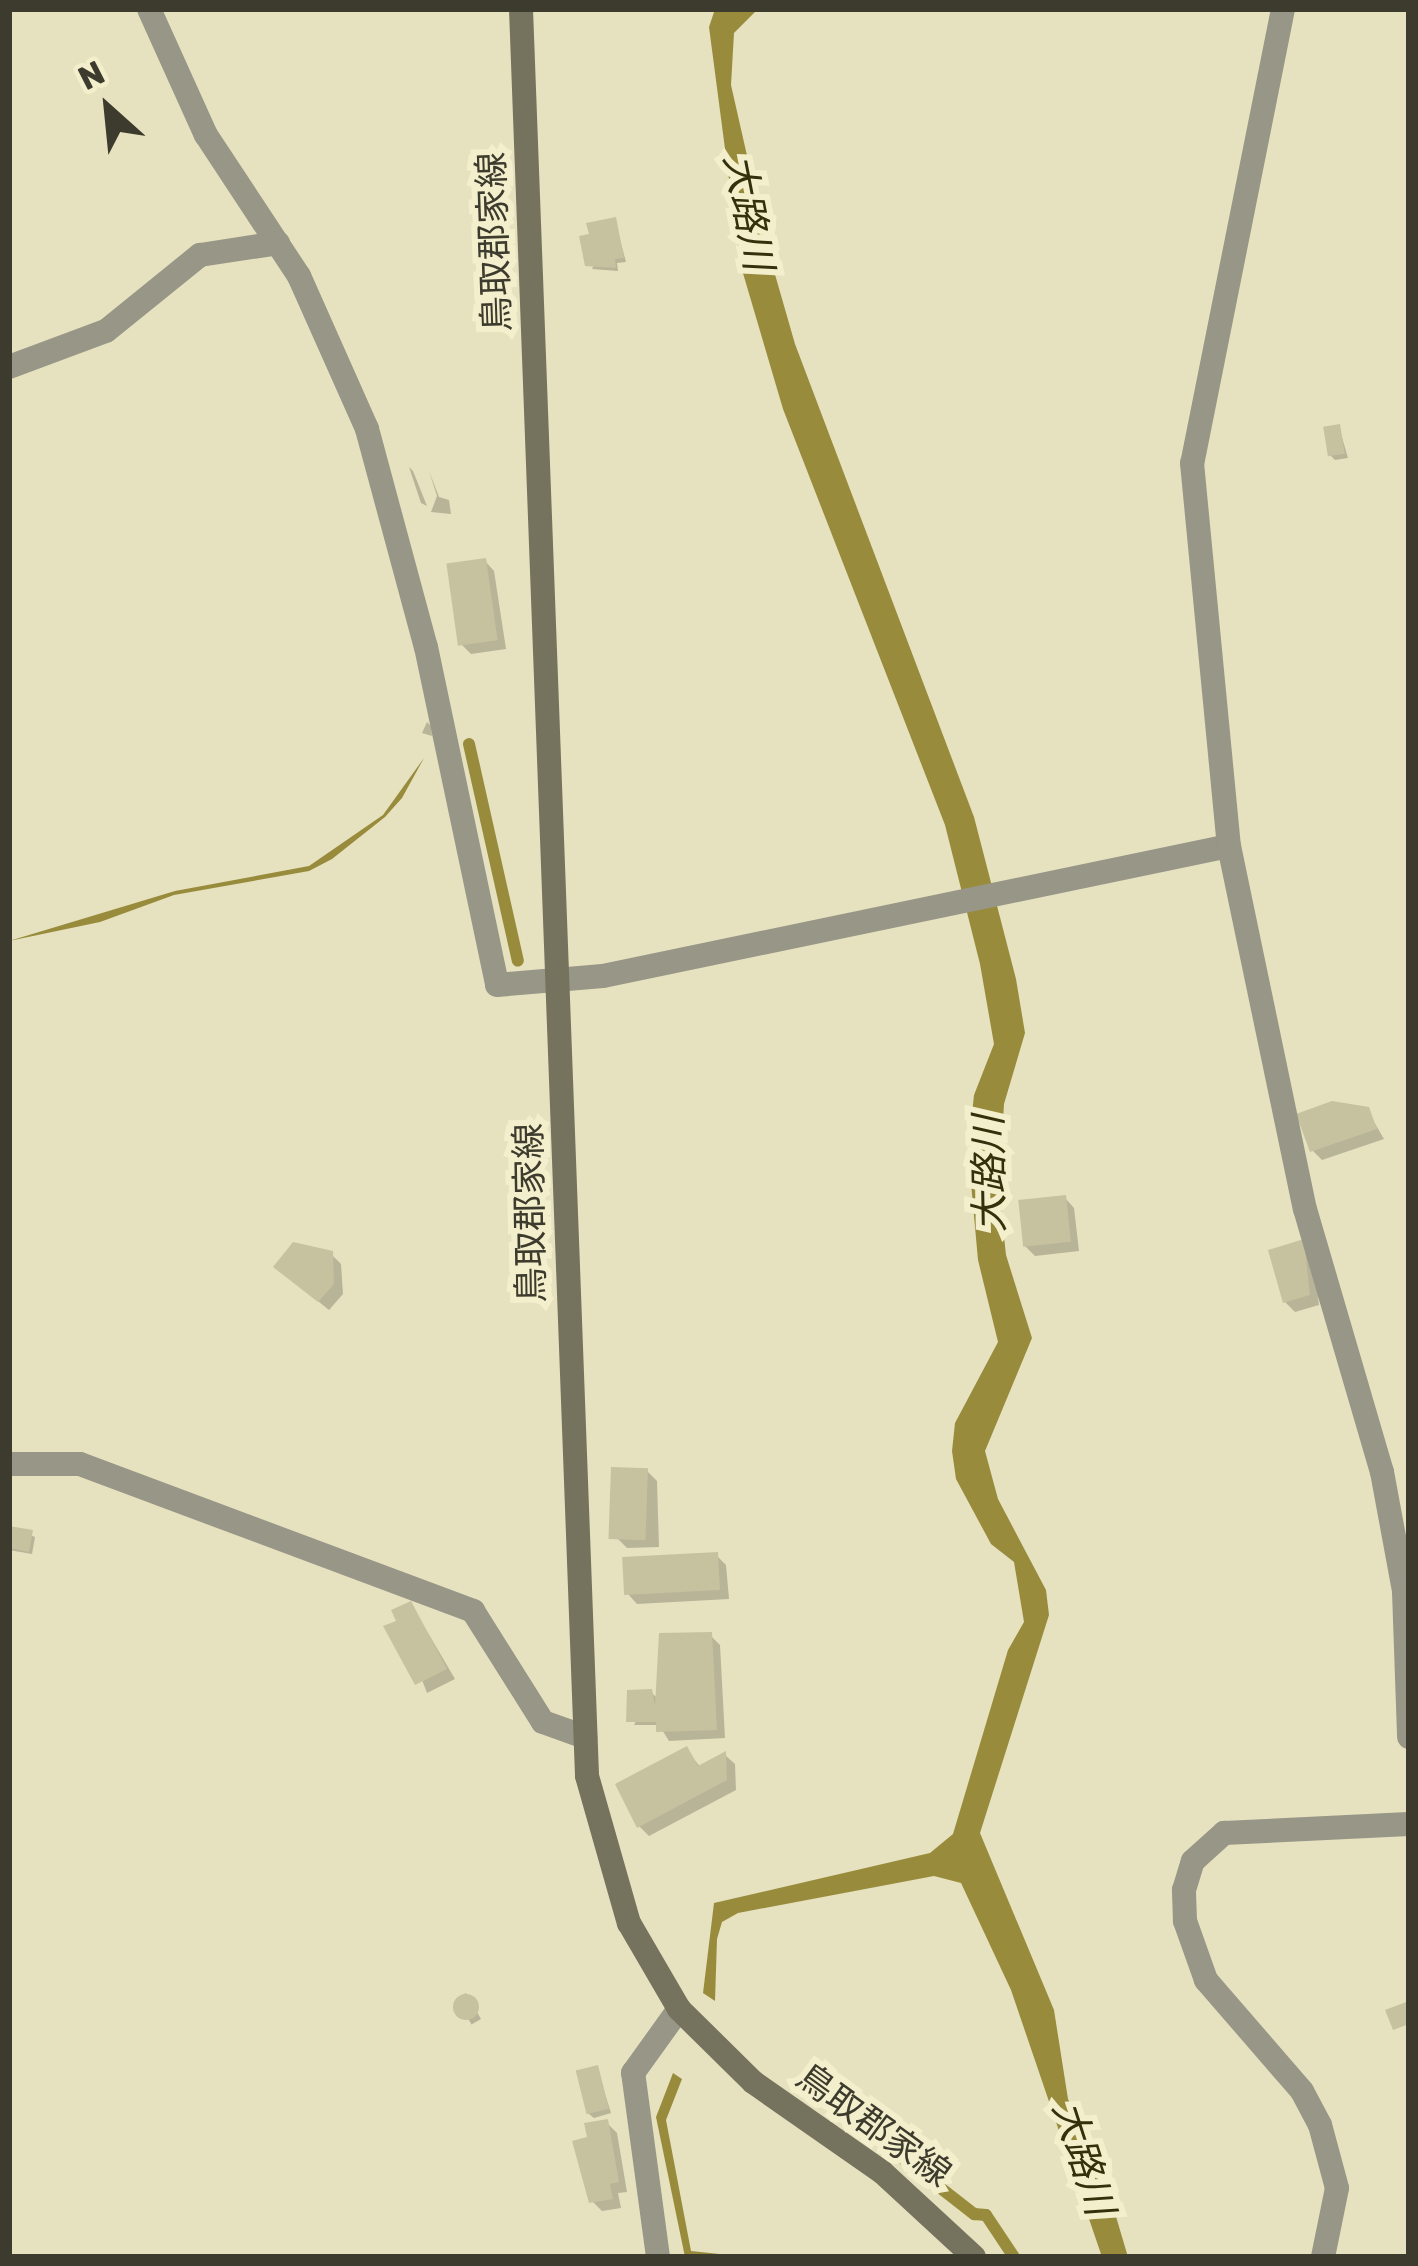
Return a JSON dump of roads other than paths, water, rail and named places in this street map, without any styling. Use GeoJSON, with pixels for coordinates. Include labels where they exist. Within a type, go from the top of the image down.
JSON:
{"type":"FeatureCollection","features":[{"type":"Feature","properties":{"kind":"main road","name":"鳥取郡家線"},"geometry":{"type":"LineString","coordinates":[[521,9],[585,1737],[605,1861],[629,1923],[679,2008],[754,2082],[882,2172],[974,2257]]}},
{"type":"Feature","properties":{"kind":"street"},"geometry":{"type":"LineString","coordinates":[[149,9],[206,135],[278,243],[367,429],[426,646],[497,985],[559,979],[1229,846]]}},
{"type":"Feature","properties":{"kind":"street"},"geometry":{"type":"LineString","coordinates":[[1283,9],[1193,445],[1229,846],[1304,1208],[1382,1472],[1404,1592],[1409,1737]]}},
{"type":"Feature","properties":{"kind":"street"},"geometry":{"type":"LineString","coordinates":[[9,367],[106,331],[200,255],[278,243]]}},
{"type":"Feature","properties":{"kind":"street"},"geometry":{"type":"LineString","coordinates":[[9,350],[72,342]]}},
{"type":"Feature","properties":{"kind":"street"},"geometry":{"type":"LineString","coordinates":[[9,1464],[80,1464],[472,1611],[543,1722],[585,1737]]}},
{"type":"Feature","properties":{"kind":"street"},"geometry":{"type":"LineString","coordinates":[[1323,2257],[1336,2188],[1320,2125],[1302,2091],[1206,1980],[1185,1921],[1184,1890],[1193,1861],[1224,1833],[1409,1824]]}},
{"type":"Feature","properties":{"kind":"street"},"geometry":{"type":"LineString","coordinates":[[658,2257],[633,2073],[679,2008]]}},
{"type":"Feature","properties":{"kind":"water","name":"大路川"},"geometry":{"type":"Polygon","coordinates":[[[715,9],[758,9],[734,33],[731,85],[770,257],[795,344],[974,817],[1016,979],[1025,1033],[1004,1104],[999,1190],[1006,1255],[1032,1338],[985,1451],[998,1499],[1046,1590],[1049,1615],[980,1833],[1054,2010],[1068,2099],[1101,2166],[1128,2257],[1102,2257],[1011,1990],[961,1883],[934,1876],[738,1913],[722,1922],[717,1939],[715,2001],[703,1993],[714,1903],[930,1853],[953,1834],[1008,1650],[1024,1622],[1014,1562],[991,1544],[956,1479],[952,1451],[955,1423],[998,1342],[978,1260],[968,1150],[974,1095],[994,1044],[980,964],[945,825],[783,409],[740,263],[709,27],[715,9]]]}},
{"type":"Feature","properties":{"kind":"water"},"geometry":{"type":"Polygon","coordinates":[[[424,758],[402,798],[385,817],[309,871],[174,895],[100,922],[9,941],[175,891],[309,866],[383,815],[424,758]]]}},
{"type":"Feature","properties":{"kind":"water"},"geometry":{"type":"Polygon","coordinates":[[[673,2073],[682,2079],[666,2120],[691,2251],[748,2257],[685,2257],[656,2117],[673,2073]]]}},
{"type":"Feature","properties":{"kind":"waterway"},"geometry":{"type":"LineString","coordinates":[[469,744],[518,961]]}},
{"type":"Feature","properties":{"kind":"waterway"},"geometry":{"type":"LineString","coordinates":[[860,2125],[974,2214],[986,2215],[1014,2257]]}}]}
